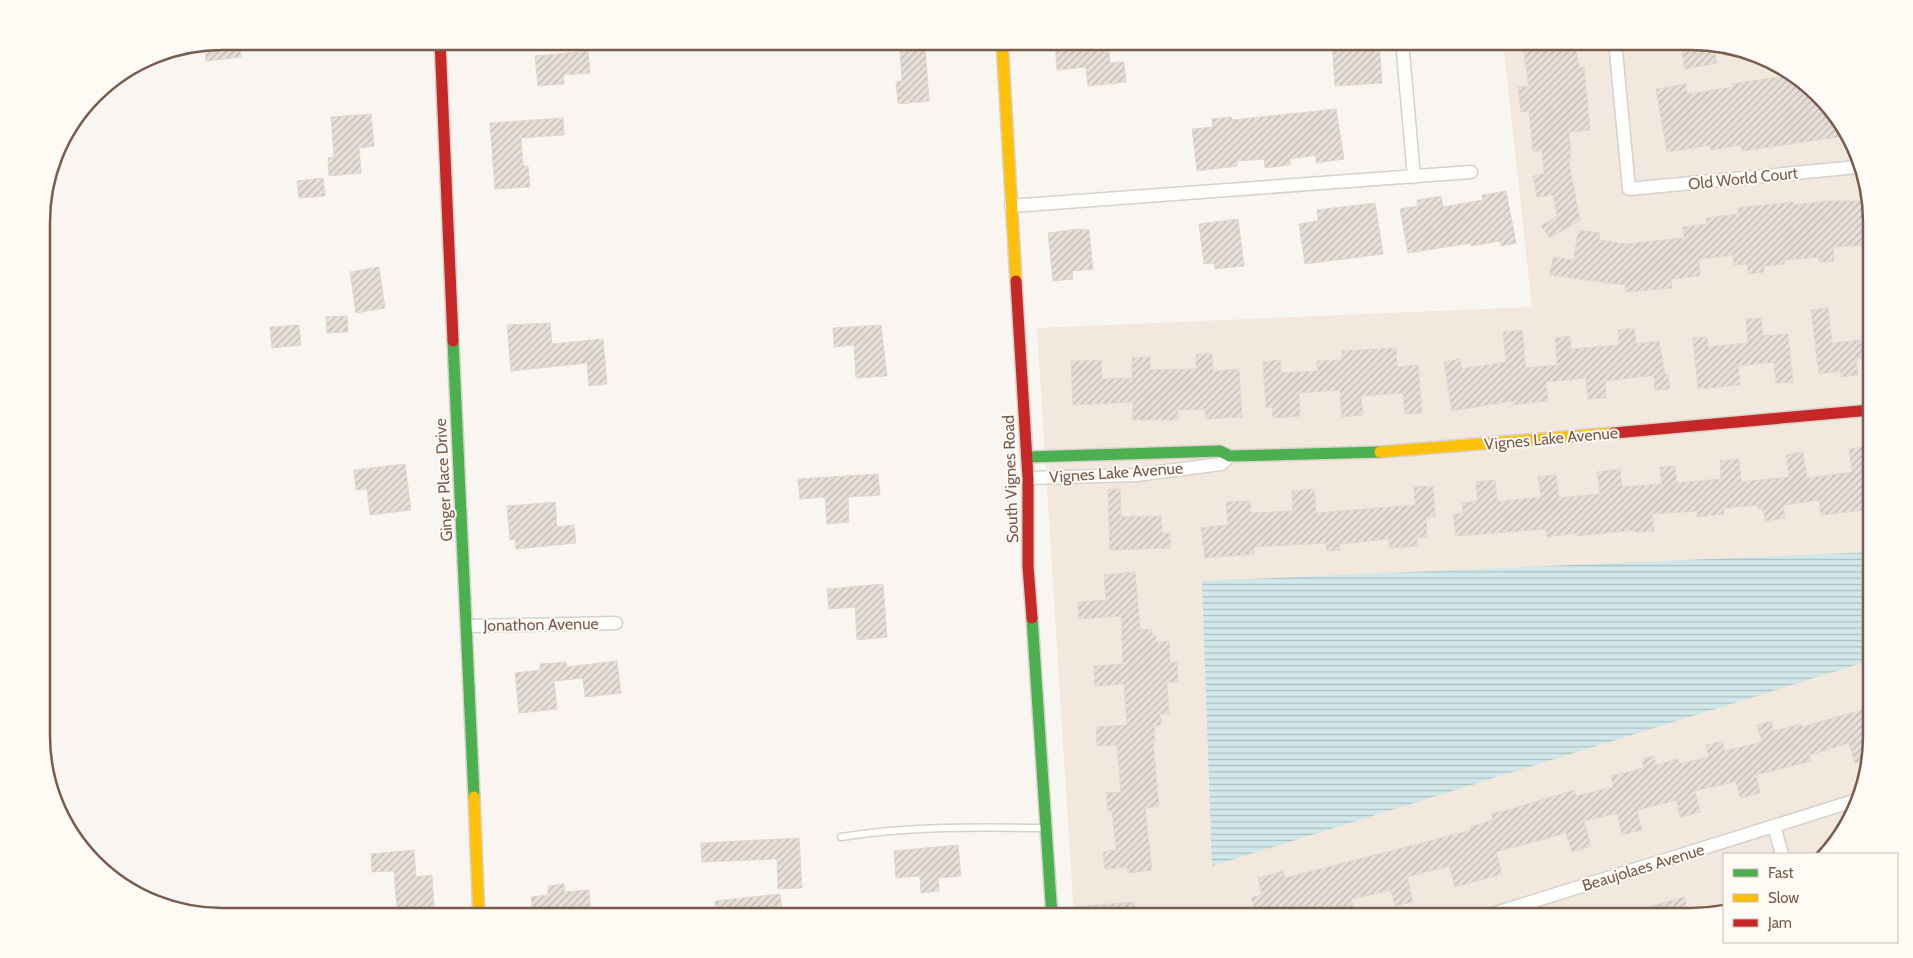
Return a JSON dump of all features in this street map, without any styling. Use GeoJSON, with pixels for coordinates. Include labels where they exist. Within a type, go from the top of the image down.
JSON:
{"type":"FeatureCollection","features":[{"type":"Feature","properties":{"kind":"street","name":"Ginger Place Drive"},"geometry":{"type":"LineString","coordinates":[[440,50],[479,908]]}},
{"type":"Feature","properties":{"kind":"street","name":"South Vignes Road"},"geometry":{"type":"LineString","coordinates":[[1002,50],[1027,457],[1028,566],[1051,908]]}},
{"type":"Feature","properties":{"kind":"street"},"geometry":{"type":"LineString","coordinates":[[1403,50],[1414,177]]}},
{"type":"Feature","properties":{"kind":"street","name":"Old World Court"},"geometry":{"type":"LineString","coordinates":[[1616,50],[1629,189],[1854,167]]}},
{"type":"Feature","properties":{"kind":"street"},"geometry":{"type":"LineString","coordinates":[[1011,206],[1471,172]]}},
{"type":"Feature","properties":{"kind":"street","name":"Vignes Lake Avenue"},"geometry":{"type":"LineString","coordinates":[[1027,457],[1220,452],[1230,456],[1405,451],[1863,411]]}},
{"type":"Feature","properties":{"kind":"street","name":"Vignes Lake Avenue"},"geometry":{"type":"LineString","coordinates":[[1028,478],[1136,475],[1221,464],[1230,456]]}},
{"type":"Feature","properties":{"kind":"street","name":"Jonathon Avenue"},"geometry":{"type":"LineString","coordinates":[[467,626],[616,622]]}},
{"type":"Feature","properties":{"kind":"street","name":"Beaujolaes Avenue"},"geometry":{"type":"LineString","coordinates":[[1512,908],[1849,802]]}},
{"type":"Feature","properties":{"kind":"street"},"geometry":{"type":"LineString","coordinates":[[1774,826],[1782,853]]}},
{"type":"Feature","properties":{"kind":"lane"},"geometry":{"type":"LineString","coordinates":[[841,837],[872,832],[934,828],[1046,828]]}},
{"type":"Feature","properties":{"kind":"shaded area"},"geometry":{"type":"Polygon","coordinates":[[[1504,50],[1691,50],[1714,51],[1736,56],[1767,68],[1796,85],[1828,117],[1840,136],[1850,156],[1857,177],[1862,199],[1863,222],[1863,748],[1854,792],[1834,832],[1817,853],[1723,853],[1723,905],[1703,908],[1073,908],[1037,328],[1532,307],[1504,50]]]}},
{"type":"Feature","properties":{"kind":"water"},"geometry":{"type":"Polygon","coordinates":[[[1863,552],[1863,663],[1212,866],[1202,581],[1863,552]]]}},
{"type":"Feature","properties":{"kind":"building"},"geometry":{"type":"Polygon","coordinates":[[[241,50],[241,57],[206,61],[205,51],[241,50]]]}},
{"type":"Feature","properties":{"kind":"building"},"geometry":{"type":"Polygon","coordinates":[[[900,50],[925,50],[929,101],[898,104],[896,82],[902,81],[900,50]]]}},
{"type":"Feature","properties":{"kind":"building"},"geometry":{"type":"Polygon","coordinates":[[[1056,50],[1109,50],[1110,63],[1124,62],[1126,82],[1088,86],[1086,67],[1057,70],[1056,50]]]}},
{"type":"Feature","properties":{"kind":"building"},"geometry":{"type":"Polygon","coordinates":[[[1333,50],[1380,50],[1382,83],[1335,86],[1333,50]]]}},
{"type":"Feature","properties":{"kind":"building"},"geometry":{"type":"Polygon","coordinates":[[[1523,50],[1576,50],[1579,68],[1584,67],[1590,130],[1569,132],[1571,158],[1568,158],[1580,220],[1550,238],[1541,226],[1557,216],[1553,195],[1537,197],[1533,176],[1544,174],[1542,151],[1533,151],[1529,111],[1521,112],[1518,87],[1529,86],[1523,50]]]}},
{"type":"Feature","properties":{"kind":"building"},"geometry":{"type":"Polygon","coordinates":[[[1682,50],[1715,51],[1717,63],[1685,69],[1682,50]]]}},
{"type":"Feature","properties":{"kind":"building"},"geometry":{"type":"Polygon","coordinates":[[[588,51],[590,73],[563,75],[564,84],[538,86],[535,56],[588,51]]]}},
{"type":"Feature","properties":{"kind":"building"},"geometry":{"type":"Polygon","coordinates":[[[1782,76],[1796,85],[1813,100],[1828,117],[1840,137],[1742,151],[1741,145],[1711,150],[1710,145],[1667,152],[1656,89],[1686,84],[1687,94],[1733,87],[1732,84],[1782,76]]]}},
{"type":"Feature","properties":{"kind":"building"},"geometry":{"type":"Polygon","coordinates":[[[1336,109],[1344,159],[1316,163],[1316,155],[1290,159],[1290,165],[1265,168],[1264,159],[1237,161],[1237,166],[1197,171],[1192,129],[1213,127],[1212,119],[1231,117],[1232,120],[1336,109]]]}},
{"type":"Feature","properties":{"kind":"building"},"geometry":{"type":"Polygon","coordinates":[[[371,114],[374,146],[359,148],[361,173],[329,176],[328,158],[334,157],[331,117],[371,114]]]}},
{"type":"Feature","properties":{"kind":"building"},"geometry":{"type":"Polygon","coordinates":[[[563,118],[564,135],[521,138],[523,166],[528,166],[530,187],[495,189],[490,123],[563,118]]]}},
{"type":"Feature","properties":{"kind":"building"},"geometry":{"type":"Polygon","coordinates":[[[323,178],[325,196],[299,198],[297,181],[323,178]]]}},
{"type":"Feature","properties":{"kind":"building"},"geometry":{"type":"Polygon","coordinates":[[[1506,191],[1516,243],[1501,246],[1500,241],[1471,246],[1471,243],[1408,253],[1400,209],[1418,206],[1417,200],[1441,196],[1443,207],[1483,200],[1482,195],[1506,191]]]}},
{"type":"Feature","properties":{"kind":"building"},"geometry":{"type":"Polygon","coordinates":[[[1828,201],[1862,201],[1863,245],[1833,247],[1834,261],[1819,262],[1819,257],[1784,260],[1785,264],[1764,266],[1764,272],[1748,274],[1747,264],[1734,265],[1733,255],[1699,259],[1700,276],[1671,279],[1672,288],[1626,292],[1625,285],[1550,275],[1553,257],[1574,260],[1578,230],[1600,233],[1599,240],[1625,244],[1684,238],[1683,227],[1707,224],[1706,218],[1739,214],[1738,208],[1793,202],[1794,205],[1828,201]]]}},
{"type":"Feature","properties":{"kind":"building"},"geometry":{"type":"Polygon","coordinates":[[[1375,203],[1383,254],[1305,264],[1299,224],[1318,221],[1317,210],[1375,203]]]}},
{"type":"Feature","properties":{"kind":"building"},"geometry":{"type":"Polygon","coordinates":[[[1238,219],[1244,266],[1215,269],[1214,263],[1204,264],[1199,224],[1238,219]]]}},
{"type":"Feature","properties":{"kind":"building"},"geometry":{"type":"Polygon","coordinates":[[[1078,229],[1089,230],[1093,269],[1072,271],[1073,279],[1053,281],[1048,233],[1078,229]]]}},
{"type":"Feature","properties":{"kind":"building"},"geometry":{"type":"Polygon","coordinates":[[[379,267],[385,308],[356,313],[350,272],[379,267]]]}},
{"type":"Feature","properties":{"kind":"building"},"geometry":{"type":"Polygon","coordinates":[[[1828,308],[1832,343],[1861,340],[1863,358],[1856,359],[1858,375],[1841,377],[1841,371],[1819,374],[1811,310],[1828,308]]]}},
{"type":"Feature","properties":{"kind":"building"},"geometry":{"type":"Polygon","coordinates":[[[347,316],[348,332],[327,333],[326,317],[347,316]]]}},
{"type":"Feature","properties":{"kind":"building"},"geometry":{"type":"Polygon","coordinates":[[[1761,318],[1763,336],[1788,334],[1793,382],[1776,383],[1774,362],[1738,366],[1740,385],[1698,389],[1693,338],[1707,337],[1708,347],[1748,343],[1746,319],[1761,318]]]}},
{"type":"Feature","properties":{"kind":"building"},"geometry":{"type":"Polygon","coordinates":[[[550,323],[552,344],[603,339],[607,384],[589,386],[587,363],[511,371],[507,325],[550,323]]]}},
{"type":"Feature","properties":{"kind":"building"},"geometry":{"type":"Polygon","coordinates":[[[299,325],[301,345],[272,348],[270,327],[299,325]]]}},
{"type":"Feature","properties":{"kind":"building"},"geometry":{"type":"Polygon","coordinates":[[[881,325],[887,376],[856,378],[854,345],[834,347],[833,328],[881,325]]]}},
{"type":"Feature","properties":{"kind":"building"},"geometry":{"type":"Polygon","coordinates":[[[1634,328],[1636,344],[1659,341],[1665,374],[1605,381],[1606,398],[1588,399],[1586,378],[1546,382],[1548,401],[1512,405],[1512,401],[1452,411],[1444,362],[1460,359],[1462,369],[1506,362],[1503,332],[1522,330],[1526,368],[1557,365],[1555,338],[1570,336],[1571,349],[1619,345],[1618,330],[1634,328]]]}},
{"type":"Feature","properties":{"kind":"building"},"geometry":{"type":"Polygon","coordinates":[[[1396,348],[1397,367],[1418,365],[1422,413],[1405,414],[1403,393],[1361,396],[1363,415],[1342,417],[1340,390],[1299,393],[1300,416],[1273,418],[1272,407],[1266,408],[1263,362],[1280,360],[1281,373],[1318,371],[1317,361],[1342,360],[1342,351],[1396,348]]]}},
{"type":"Feature","properties":{"kind":"building"},"geometry":{"type":"Polygon","coordinates":[[[1196,354],[1212,354],[1213,371],[1239,369],[1242,417],[1206,419],[1205,409],[1178,410],[1178,420],[1133,420],[1133,402],[1073,405],[1071,361],[1101,360],[1102,379],[1132,378],[1132,358],[1150,357],[1150,370],[1196,369],[1196,354]]]}},
{"type":"Feature","properties":{"kind":"building"},"geometry":{"type":"Polygon","coordinates":[[[1668,374],[1670,389],[1655,390],[1654,376],[1668,374]]]}},
{"type":"Feature","properties":{"kind":"building"},"geometry":{"type":"Polygon","coordinates":[[[1863,447],[1863,510],[1821,515],[1819,500],[1783,505],[1785,518],[1765,521],[1763,509],[1758,509],[1758,505],[1724,508],[1724,514],[1697,517],[1697,511],[1652,514],[1654,531],[1634,532],[1634,530],[1576,536],[1576,533],[1547,537],[1546,529],[1456,536],[1453,514],[1463,513],[1462,503],[1478,501],[1476,482],[1495,480],[1497,502],[1541,497],[1538,477],[1556,475],[1559,498],[1600,494],[1597,472],[1620,469],[1622,487],[1662,484],[1660,467],[1675,466],[1677,483],[1721,479],[1720,461],[1739,459],[1741,482],[1789,477],[1786,455],[1803,452],[1807,478],[1852,472],[1849,449],[1863,447]]]}},
{"type":"Feature","properties":{"kind":"building"},"geometry":{"type":"Polygon","coordinates":[[[405,464],[411,510],[370,515],[367,489],[356,490],[354,470],[405,464]]]}},
{"type":"Feature","properties":{"kind":"building"},"geometry":{"type":"Polygon","coordinates":[[[878,474],[880,495],[848,497],[849,522],[827,524],[825,497],[800,499],[798,479],[878,474]]]}},
{"type":"Feature","properties":{"kind":"building"},"geometry":{"type":"Polygon","coordinates":[[[1433,486],[1435,516],[1426,517],[1427,537],[1417,538],[1417,546],[1390,548],[1389,539],[1339,544],[1340,550],[1327,551],[1326,543],[1254,547],[1254,554],[1205,558],[1201,528],[1228,525],[1226,502],[1250,501],[1251,513],[1293,511],[1292,491],[1314,489],[1316,513],[1415,505],[1414,487],[1433,486]]]}},
{"type":"Feature","properties":{"kind":"building"},"geometry":{"type":"Polygon","coordinates":[[[1108,489],[1120,489],[1121,517],[1161,516],[1162,533],[1170,533],[1170,548],[1110,550],[1108,489]]]}},
{"type":"Feature","properties":{"kind":"building"},"geometry":{"type":"Polygon","coordinates":[[[555,502],[557,527],[574,525],[576,543],[516,549],[515,539],[510,540],[507,506],[555,502]]]}},
{"type":"Feature","properties":{"kind":"building"},"geometry":{"type":"Polygon","coordinates":[[[1135,572],[1140,630],[1152,629],[1152,636],[1156,636],[1156,642],[1169,641],[1170,663],[1177,662],[1178,682],[1167,682],[1169,714],[1160,714],[1161,725],[1154,726],[1155,742],[1153,742],[1159,806],[1145,808],[1152,870],[1128,873],[1127,867],[1105,869],[1103,852],[1116,850],[1112,811],[1108,811],[1106,793],[1121,792],[1117,745],[1097,746],[1096,727],[1127,725],[1124,684],[1095,686],[1094,666],[1123,664],[1121,616],[1079,619],[1078,602],[1106,600],[1104,575],[1135,572]]]}},
{"type":"Feature","properties":{"kind":"building"},"geometry":{"type":"Polygon","coordinates":[[[883,584],[887,637],[857,640],[855,607],[829,609],[827,589],[883,584]]]}},
{"type":"Feature","properties":{"kind":"building"},"geometry":{"type":"Polygon","coordinates":[[[617,661],[621,693],[585,697],[583,678],[554,681],[557,709],[519,713],[515,673],[540,670],[540,664],[566,662],[567,667],[617,661]]]}},
{"type":"Feature","properties":{"kind":"building"},"geometry":{"type":"Polygon","coordinates":[[[1863,710],[1861,761],[1855,763],[1849,743],[1809,755],[1811,761],[1756,775],[1760,793],[1740,798],[1736,781],[1695,791],[1700,812],[1680,817],[1677,800],[1637,810],[1642,830],[1622,835],[1617,813],[1584,821],[1591,846],[1572,852],[1566,833],[1496,852],[1502,874],[1455,887],[1449,866],[1407,877],[1413,902],[1395,906],[1391,890],[1351,899],[1354,908],[1336,908],[1335,905],[1323,908],[1254,908],[1251,898],[1262,895],[1258,878],[1283,871],[1285,878],[1411,846],[1471,830],[1470,827],[1493,820],[1491,813],[1508,810],[1574,790],[1576,796],[1613,787],[1611,776],[1644,768],[1642,759],[1654,756],[1656,765],[1678,759],[1679,764],[1709,757],[1706,745],[1722,741],[1725,751],[1762,742],[1757,725],[1771,721],[1774,731],[1801,724],[1802,727],[1863,710]]]}},
{"type":"Feature","properties":{"kind":"building"},"geometry":{"type":"Polygon","coordinates":[[[799,838],[802,888],[778,889],[777,859],[702,862],[701,843],[799,838]]]}},
{"type":"Feature","properties":{"kind":"building"},"geometry":{"type":"Polygon","coordinates":[[[958,845],[961,876],[938,878],[939,891],[921,893],[920,876],[896,878],[894,851],[958,845]]]}},
{"type":"Feature","properties":{"kind":"building"},"geometry":{"type":"Polygon","coordinates":[[[414,850],[416,877],[432,875],[434,907],[397,908],[394,871],[372,872],[371,854],[414,850]]]}},
{"type":"Feature","properties":{"kind":"building"},"geometry":{"type":"Polygon","coordinates":[[[564,884],[565,892],[589,890],[590,908],[532,908],[531,897],[548,895],[548,886],[564,884]]]}},
{"type":"Feature","properties":{"kind":"building"},"geometry":{"type":"Polygon","coordinates":[[[780,894],[782,908],[715,908],[715,901],[780,894]]]}},
{"type":"Feature","properties":{"kind":"building"},"geometry":{"type":"Polygon","coordinates":[[[1684,897],[1687,908],[1646,908],[1684,897]]]}},
{"type":"Feature","properties":{"kind":"building"},"geometry":{"type":"Polygon","coordinates":[[[1134,902],[1135,908],[1074,908],[1134,902]]]}},
{"type":"Feature","properties":{"kind":"traffic: fast"},"geometry":{"type":"LineString","coordinates":[[453,341],[474,797]]}},
{"type":"Feature","properties":{"kind":"traffic: fast"},"geometry":{"type":"LineString","coordinates":[[1027,457],[1220,451],[1230,456],[1380,452]]}},
{"type":"Feature","properties":{"kind":"traffic: fast"},"geometry":{"type":"LineString","coordinates":[[1032,618],[1051,908]]}},
{"type":"Feature","properties":{"kind":"traffic: slow"},"geometry":{"type":"LineString","coordinates":[[1003,50],[1016,281]]}},
{"type":"Feature","properties":{"kind":"traffic: slow"},"geometry":{"type":"LineString","coordinates":[[1380,452],[1614,433]]}},
{"type":"Feature","properties":{"kind":"traffic: slow"},"geometry":{"type":"LineString","coordinates":[[474,797],[479,908]]}},
{"type":"Feature","properties":{"kind":"traffic: jam"},"geometry":{"type":"LineString","coordinates":[[440,50],[453,341]]}},
{"type":"Feature","properties":{"kind":"traffic: jam"},"geometry":{"type":"LineString","coordinates":[[1016,281],[1028,478],[1028,566],[1032,618]]}},
{"type":"Feature","properties":{"kind":"traffic: jam"},"geometry":{"type":"LineString","coordinates":[[1614,433],[1863,411]]}}]}
